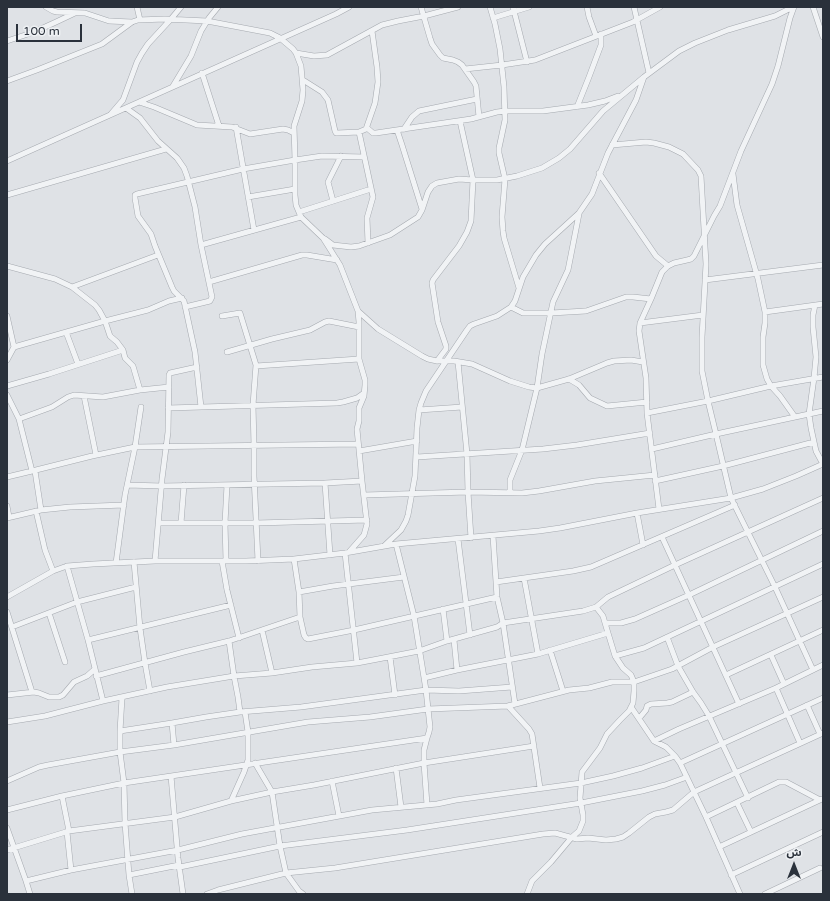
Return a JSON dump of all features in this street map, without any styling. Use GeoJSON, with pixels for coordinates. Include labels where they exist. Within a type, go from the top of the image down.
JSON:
{"type":"FeatureCollection","features":[{"type":"Feature","properties":{"kind":"street"},"geometry":{"type":"LineString","coordinates":[[46,7],[52,11],[85,13],[109,21],[132,22],[140,20],[171,19],[207,21],[270,33],[289,44],[296,53],[301,66],[303,80],[302,101],[294,126],[296,205],[300,214],[323,238],[333,245],[351,247],[359,246],[390,235],[418,217],[421,214],[428,192],[432,186],[437,183],[459,179],[486,181],[505,179],[542,168],[559,158],[570,149],[600,114],[670,56],[695,43],[728,30],[775,16],[794,7]]}},
{"type":"Feature","properties":{"kind":"street"},"geometry":{"type":"LineString","coordinates":[[137,7],[140,20]]}},
{"type":"Feature","properties":{"kind":"street"},"geometry":{"type":"LineString","coordinates":[[110,115],[123,100],[137,62],[142,53],[148,44],[181,7]]}},
{"type":"Feature","properties":{"kind":"street"},"geometry":{"type":"LineString","coordinates":[[173,87],[191,56],[201,31],[218,7]]}},
{"type":"Feature","properties":{"kind":"street"},"geometry":{"type":"LineString","coordinates":[[7,161],[349,7]]}},
{"type":"Feature","properties":{"kind":"street"},"geometry":{"type":"LineString","coordinates":[[421,7],[432,44],[440,56],[458,62],[465,69],[476,86],[479,117]]}},
{"type":"Feature","properties":{"kind":"street"},"geometry":{"type":"LineString","coordinates":[[296,53],[314,56],[327,55],[389,23],[458,7]]}},
{"type":"Feature","properties":{"kind":"street"},"geometry":{"type":"LineString","coordinates":[[490,7],[500,49],[504,86],[505,124],[499,153],[505,179],[502,217],[503,232],[519,289]]}},
{"type":"Feature","properties":{"kind":"street"},"geometry":{"type":"LineString","coordinates":[[493,18],[514,9],[529,7]]}},
{"type":"Feature","properties":{"kind":"street"},"geometry":{"type":"LineString","coordinates":[[577,107],[601,46],[598,35],[589,17],[587,7]]}},
{"type":"Feature","properties":{"kind":"street"},"geometry":{"type":"LineString","coordinates":[[634,7],[649,73]]}},
{"type":"Feature","properties":{"kind":"street"},"geometry":{"type":"LineString","coordinates":[[465,69],[535,60],[637,20],[660,7]]}},
{"type":"Feature","properties":{"kind":"street"},"geometry":{"type":"LineString","coordinates":[[659,509],[647,413],[646,382],[639,331],[640,323],[662,272],[674,263],[691,259],[694,256],[720,206],[741,151],[772,84],[794,7]]}},
{"type":"Feature","properties":{"kind":"street"},"geometry":{"type":"LineString","coordinates":[[813,7],[823,36]]}},
{"type":"Feature","properties":{"kind":"street"},"geometry":{"type":"LineString","coordinates":[[514,9],[527,62]]}},
{"type":"Feature","properties":{"kind":"street"},"geometry":{"type":"LineString","coordinates":[[7,40],[39,29],[77,12]]}},
{"type":"Feature","properties":{"kind":"street"},"geometry":{"type":"LineString","coordinates":[[7,81],[102,44],[132,22]]}},
{"type":"Feature","properties":{"kind":"street"},"geometry":{"type":"LineString","coordinates":[[303,80],[322,92],[328,100],[336,133],[359,132],[366,129],[374,103],[378,82],[378,71],[372,31]]}},
{"type":"Feature","properties":{"kind":"street"},"geometry":{"type":"LineString","coordinates":[[202,74],[219,126]]}},
{"type":"Feature","properties":{"kind":"street"},"geometry":{"type":"LineString","coordinates":[[384,546],[401,530],[408,515],[415,476],[417,428],[422,398],[470,326],[497,316],[511,307],[515,301],[526,272],[541,249],[579,213],[592,194],[599,173],[636,100],[644,77]]}},
{"type":"Feature","properties":{"kind":"street"},"geometry":{"type":"LineString","coordinates":[[367,128],[375,133],[460,121],[497,112],[543,111],[577,107],[605,101],[623,95]]}},
{"type":"Feature","properties":{"kind":"street"},"geometry":{"type":"LineString","coordinates":[[404,129],[412,117],[419,111],[477,99]]}},
{"type":"Feature","properties":{"kind":"street"},"geometry":{"type":"LineString","coordinates":[[139,102],[192,124],[236,127],[250,134],[283,129],[294,133]]}},
{"type":"Feature","properties":{"kind":"street"},"geometry":{"type":"LineString","coordinates":[[126,108],[140,118],[154,136],[177,158],[184,168],[189,182],[212,299],[185,307]]}},
{"type":"Feature","properties":{"kind":"street"},"geometry":{"type":"LineString","coordinates":[[437,360],[446,349],[446,346],[438,322],[432,283],[459,246],[471,221],[473,180],[460,121]]}},
{"type":"Feature","properties":{"kind":"street"},"geometry":{"type":"LineString","coordinates":[[236,127],[254,230]]}},
{"type":"Feature","properties":{"kind":"street"},"geometry":{"type":"LineString","coordinates":[[397,130],[422,210]]}},
{"type":"Feature","properties":{"kind":"street"},"geometry":{"type":"LineString","coordinates":[[359,132],[373,200],[367,218],[368,243]]}},
{"type":"Feature","properties":{"kind":"street"},"geometry":{"type":"LineString","coordinates":[[612,145],[646,142],[671,148],[683,154],[698,170],[701,176],[706,264],[702,337],[702,371],[708,401],[731,498],[775,587],[786,614],[813,670]]}},
{"type":"Feature","properties":{"kind":"street"},"geometry":{"type":"LineString","coordinates":[[7,195],[166,148]]}},
{"type":"Feature","properties":{"kind":"street"},"geometry":{"type":"LineString","coordinates":[[200,407],[195,352],[185,307],[182,298],[172,287],[151,234],[138,216],[135,196],[137,194],[243,169],[295,160],[322,156],[364,157]]}},
{"type":"Feature","properties":{"kind":"street"},"geometry":{"type":"LineString","coordinates":[[333,201],[328,182],[341,156]]}},
{"type":"Feature","properties":{"kind":"street"},"geometry":{"type":"LineString","coordinates":[[599,173],[656,256],[668,266]]}},
{"type":"Feature","properties":{"kind":"street"},"geometry":{"type":"LineString","coordinates":[[732,174],[737,205],[765,312],[763,365],[767,379],[771,386],[795,417]]}},
{"type":"Feature","properties":{"kind":"street"},"geometry":{"type":"LineString","coordinates":[[248,197],[295,189]]}},
{"type":"Feature","properties":{"kind":"street"},"geometry":{"type":"LineString","coordinates":[[201,245],[254,230],[333,201],[371,189]]}},
{"type":"Feature","properties":{"kind":"street"},"geometry":{"type":"LineString","coordinates":[[510,493],[510,480],[522,450],[537,388],[542,354],[555,296],[568,270],[579,213]]}},
{"type":"Feature","properties":{"kind":"street"},"geometry":{"type":"LineString","coordinates":[[323,238],[337,260],[358,311],[359,359],[365,382],[364,393],[359,408],[357,429],[367,529],[364,535],[347,553],[357,663]]}},
{"type":"Feature","properties":{"kind":"street"},"geometry":{"type":"LineString","coordinates":[[72,287],[158,254]]}},
{"type":"Feature","properties":{"kind":"street"},"geometry":{"type":"LineString","coordinates":[[209,282],[302,255],[337,260]]}},
{"type":"Feature","properties":{"kind":"street"},"geometry":{"type":"LineString","coordinates":[[706,280],[823,265]]}},
{"type":"Feature","properties":{"kind":"street"},"geometry":{"type":"LineString","coordinates":[[7,266],[55,279],[72,287],[95,306],[105,321],[110,336],[117,342],[123,350],[126,359],[133,366],[140,390]]}},
{"type":"Feature","properties":{"kind":"street"},"geometry":{"type":"LineString","coordinates":[[511,307],[523,313],[551,313],[586,311],[626,297],[651,300]]}},
{"type":"Feature","properties":{"kind":"street"},"geometry":{"type":"LineString","coordinates":[[14,347],[148,310],[166,302],[182,298]]}},
{"type":"Feature","properties":{"kind":"street"},"geometry":{"type":"LineString","coordinates":[[765,312],[823,304]]}},
{"type":"Feature","properties":{"kind":"street"},"geometry":{"type":"LineString","coordinates":[[7,597],[53,571],[67,566],[155,561],[224,562],[294,559],[347,553],[396,544],[540,531],[659,509],[731,498],[763,489],[823,464],[816,451],[809,414],[816,357],[813,327],[815,305]]}},
{"type":"Feature","properties":{"kind":"street"},"geometry":{"type":"LineString","coordinates":[[358,311],[378,329],[422,356],[437,360],[472,364],[524,386],[533,388],[569,379],[614,361],[630,360],[643,362]]}},
{"type":"Feature","properties":{"kind":"street"},"geometry":{"type":"LineString","coordinates":[[222,316],[238,312],[240,313],[256,366],[253,405],[258,561]]}},
{"type":"Feature","properties":{"kind":"street"},"geometry":{"type":"LineString","coordinates":[[640,323],[703,315]]}},
{"type":"Feature","properties":{"kind":"street"},"geometry":{"type":"LineString","coordinates":[[7,316],[14,347],[7,360]]}},
{"type":"Feature","properties":{"kind":"street"},"geometry":{"type":"LineString","coordinates":[[227,352],[310,330],[328,321],[359,327]]}},
{"type":"Feature","properties":{"kind":"street"},"geometry":{"type":"LineString","coordinates":[[66,332],[78,364]]}},
{"type":"Feature","properties":{"kind":"street"},"geometry":{"type":"LineString","coordinates":[[7,386],[123,350]]}},
{"type":"Feature","properties":{"kind":"street"},"geometry":{"type":"LineString","coordinates":[[256,366],[359,359]]}},
{"type":"Feature","properties":{"kind":"street"},"geometry":{"type":"LineString","coordinates":[[458,362],[467,454],[471,538]]}},
{"type":"Feature","properties":{"kind":"street"},"geometry":{"type":"LineString","coordinates":[[155,561],[168,432],[169,375],[170,372],[197,368]]}},
{"type":"Feature","properties":{"kind":"street"},"geometry":{"type":"LineString","coordinates":[[647,413],[708,401],[771,386],[823,377]]}},
{"type":"Feature","properties":{"kind":"street"},"geometry":{"type":"LineString","coordinates":[[569,379],[579,385],[590,398],[607,406],[647,402]]}},
{"type":"Feature","properties":{"kind":"street"},"geometry":{"type":"LineString","coordinates":[[19,419],[52,407],[68,397],[98,397],[169,387]]}},
{"type":"Feature","properties":{"kind":"street"},"geometry":{"type":"LineString","coordinates":[[168,408],[337,403],[357,398],[364,393]]}},
{"type":"Feature","properties":{"kind":"street"},"geometry":{"type":"LineString","coordinates":[[7,395],[19,419],[33,471],[45,550],[53,571]]}},
{"type":"Feature","properties":{"kind":"street"},"geometry":{"type":"LineString","coordinates":[[84,396],[96,455]]}},
{"type":"Feature","properties":{"kind":"street"},"geometry":{"type":"LineString","coordinates":[[116,563],[140,407]]}},
{"type":"Feature","properties":{"kind":"street"},"geometry":{"type":"LineString","coordinates":[[419,410],[462,407]]}},
{"type":"Feature","properties":{"kind":"street"},"geometry":{"type":"LineString","coordinates":[[652,449],[823,411]]}},
{"type":"Feature","properties":{"kind":"street"},"geometry":{"type":"LineString","coordinates":[[416,457],[577,445],[650,433]]}},
{"type":"Feature","properties":{"kind":"street"},"geometry":{"type":"LineString","coordinates":[[359,451],[417,441]]}},
{"type":"Feature","properties":{"kind":"street"},"geometry":{"type":"LineString","coordinates":[[655,481],[723,466],[814,442]]}},
{"type":"Feature","properties":{"kind":"street"},"geometry":{"type":"LineString","coordinates":[[7,477],[135,447],[358,444]]}},
{"type":"Feature","properties":{"kind":"street"},"geometry":{"type":"LineString","coordinates":[[364,495],[468,492],[510,493],[539,491],[595,481],[655,475]]}},
{"type":"Feature","properties":{"kind":"street"},"geometry":{"type":"LineString","coordinates":[[127,485],[325,484],[362,481]]}},
{"type":"Feature","properties":{"kind":"street"},"geometry":{"type":"LineString","coordinates":[[325,484],[330,555]]}},
{"type":"Feature","properties":{"kind":"street"},"geometry":{"type":"LineString","coordinates":[[181,523],[184,485]]}},
{"type":"Feature","properties":{"kind":"street"},"geometry":{"type":"LineString","coordinates":[[228,485],[224,562],[227,590],[239,638]]}},
{"type":"Feature","properties":{"kind":"street"},"geometry":{"type":"LineString","coordinates":[[7,722],[45,716],[103,701],[174,686],[234,676],[357,663],[390,657],[454,640],[497,627],[503,623],[583,611],[596,607],[608,597],[675,565],[823,498]]}},
{"type":"Feature","properties":{"kind":"street"},"geometry":{"type":"LineString","coordinates":[[7,506],[8,518],[70,506],[124,505]]}},
{"type":"Feature","properties":{"kind":"street"},"geometry":{"type":"LineString","coordinates":[[496,582],[582,570],[644,545],[735,505]]}},
{"type":"Feature","properties":{"kind":"street"},"geometry":{"type":"LineString","coordinates":[[637,513],[644,545]]}},
{"type":"Feature","properties":{"kind":"street"},"geometry":{"type":"LineString","coordinates":[[159,523],[256,523],[367,520]]}},
{"type":"Feature","properties":{"kind":"street"},"geometry":{"type":"LineString","coordinates":[[605,623],[628,622],[823,532]]}},
{"type":"Feature","properties":{"kind":"street"},"geometry":{"type":"LineString","coordinates":[[492,536],[497,597],[503,623],[515,704]]}},
{"type":"Feature","properties":{"kind":"street"},"geometry":{"type":"LineString","coordinates":[[662,537],[740,704]]}},
{"type":"Feature","properties":{"kind":"street"},"geometry":{"type":"LineString","coordinates":[[458,539],[470,635]]}},
{"type":"Feature","properties":{"kind":"street"},"geometry":{"type":"LineString","coordinates":[[396,544],[414,616],[426,690],[430,727],[424,750],[428,804]]}},
{"type":"Feature","properties":{"kind":"street"},"geometry":{"type":"LineString","coordinates":[[294,559],[299,592],[300,618],[304,635],[308,639],[497,597]]}},
{"type":"Feature","properties":{"kind":"street"},"geometry":{"type":"LineString","coordinates":[[134,562],[140,628],[150,691]]}},
{"type":"Feature","properties":{"kind":"street"},"geometry":{"type":"LineString","coordinates":[[615,656],[644,648],[823,564]]}},
{"type":"Feature","properties":{"kind":"street"},"geometry":{"type":"LineString","coordinates":[[67,566],[78,602],[103,701]]}},
{"type":"Feature","properties":{"kind":"street"},"geometry":{"type":"LineString","coordinates":[[299,592],[404,577]]}},
{"type":"Feature","properties":{"kind":"street"},"geometry":{"type":"LineString","coordinates":[[524,578],[538,654]]}},
{"type":"Feature","properties":{"kind":"street"},"geometry":{"type":"LineString","coordinates":[[12,627],[78,602],[136,587]]}},
{"type":"Feature","properties":{"kind":"street"},"geometry":{"type":"LineString","coordinates":[[7,781],[39,767],[48,765],[308,722],[370,717],[428,709],[508,706],[563,691],[589,688],[612,682],[634,682],[672,669],[713,647],[823,597]]}},
{"type":"Feature","properties":{"kind":"street"},"geometry":{"type":"LineString","coordinates":[[88,640],[231,605]]}},
{"type":"Feature","properties":{"kind":"street"},"geometry":{"type":"LineString","coordinates":[[527,894],[532,881],[579,831],[583,821],[580,798],[582,772],[600,748],[607,734],[629,711],[633,703],[634,682],[631,675],[623,668],[615,656],[603,616],[596,607]]}},
{"type":"Feature","properties":{"kind":"street"},"geometry":{"type":"LineString","coordinates":[[443,610],[448,641]]}},
{"type":"Feature","properties":{"kind":"street"},"geometry":{"type":"LineString","coordinates":[[7,612],[32,692]]}},
{"type":"Feature","properties":{"kind":"street"},"geometry":{"type":"LineString","coordinates":[[49,613],[65,662]]}},
{"type":"Feature","properties":{"kind":"street"},"geometry":{"type":"LineString","coordinates":[[96,676],[229,641],[300,618]]}},
{"type":"Feature","properties":{"kind":"street"},"geometry":{"type":"LineString","coordinates":[[262,630],[272,673]]}},
{"type":"Feature","properties":{"kind":"street"},"geometry":{"type":"LineString","coordinates":[[726,675],[823,630]]}},
{"type":"Feature","properties":{"kind":"street"},"geometry":{"type":"LineString","coordinates":[[424,678],[538,654],[608,633]]}},
{"type":"Feature","properties":{"kind":"street"},"geometry":{"type":"LineString","coordinates":[[667,637],[678,666],[709,716],[748,798]]}},
{"type":"Feature","properties":{"kind":"street"},"geometry":{"type":"LineString","coordinates":[[454,640],[457,670]]}},
{"type":"Feature","properties":{"kind":"street"},"geometry":{"type":"LineString","coordinates":[[229,641],[238,697],[248,732],[249,753],[247,765],[231,801]]}},
{"type":"Feature","properties":{"kind":"street"},"geometry":{"type":"LineString","coordinates":[[550,650],[563,691]]}},
{"type":"Feature","properties":{"kind":"street"},"geometry":{"type":"LineString","coordinates":[[771,655],[784,684]]}},
{"type":"Feature","properties":{"kind":"street"},"geometry":{"type":"LineString","coordinates":[[390,657],[394,694]]}},
{"type":"Feature","properties":{"kind":"street"},"geometry":{"type":"LineString","coordinates":[[654,741],[776,688],[823,665]]}},
{"type":"Feature","properties":{"kind":"street"},"geometry":{"type":"LineString","coordinates":[[7,695],[32,692],[48,697],[59,697],[64,695],[74,682],[87,676],[95,669]]}},
{"type":"Feature","properties":{"kind":"street"},"geometry":{"type":"LineString","coordinates":[[120,731],[243,712],[301,707],[426,690],[459,691],[512,687]]}},
{"type":"Feature","properties":{"kind":"street"},"geometry":{"type":"LineString","coordinates":[[776,688],[800,743]]}},
{"type":"Feature","properties":{"kind":"street"},"geometry":{"type":"LineString","coordinates":[[638,718],[646,710],[647,706],[651,704],[672,702],[693,692]]}},
{"type":"Feature","properties":{"kind":"street"},"geometry":{"type":"LineString","coordinates":[[122,698],[120,752],[124,783],[129,875],[132,894]]}},
{"type":"Feature","properties":{"kind":"street"},"geometry":{"type":"LineString","coordinates":[[680,763],[823,698]]}},
{"type":"Feature","properties":{"kind":"street"},"geometry":{"type":"LineString","coordinates":[[207,894],[286,873],[334,868],[543,834],[555,833],[577,839],[588,838],[606,840],[623,837],[655,814],[673,810],[694,792],[821,733],[807,705]]}},
{"type":"Feature","properties":{"kind":"street"},"geometry":{"type":"LineString","coordinates":[[508,706],[532,734],[540,788]]}},
{"type":"Feature","properties":{"kind":"street"},"geometry":{"type":"LineString","coordinates":[[631,707],[654,741],[666,747],[680,763],[740,894]]}},
{"type":"Feature","properties":{"kind":"street"},"geometry":{"type":"LineString","coordinates":[[172,723],[174,744]]}},
{"type":"Feature","properties":{"kind":"street"},"geometry":{"type":"LineString","coordinates":[[7,810],[62,796],[124,783],[427,738]]}},
{"type":"Feature","properties":{"kind":"street"},"geometry":{"type":"LineString","coordinates":[[7,850],[68,831],[175,817],[231,801],[272,792],[424,763],[534,746]]}},
{"type":"Feature","properties":{"kind":"street"},"geometry":{"type":"LineString","coordinates":[[26,881],[71,870],[178,850],[242,834],[372,810],[428,804],[581,783],[642,768],[675,756]]}},
{"type":"Feature","properties":{"kind":"street"},"geometry":{"type":"LineString","coordinates":[[255,764],[272,792],[280,846],[286,873],[299,891],[303,894]]}},
{"type":"Feature","properties":{"kind":"street"},"geometry":{"type":"LineString","coordinates":[[396,768],[401,807]]}},
{"type":"Feature","properties":{"kind":"street"},"geometry":{"type":"LineString","coordinates":[[171,776],[183,894]]}},
{"type":"Feature","properties":{"kind":"street"},"geometry":{"type":"LineString","coordinates":[[129,875],[280,846],[407,830],[581,803],[642,791],[687,777]]}},
{"type":"Feature","properties":{"kind":"street"},"geometry":{"type":"LineString","coordinates":[[332,781],[339,816]]}},
{"type":"Feature","properties":{"kind":"street"},"geometry":{"type":"LineString","coordinates":[[706,817],[783,781],[822,799]]}},
{"type":"Feature","properties":{"kind":"street"},"geometry":{"type":"LineString","coordinates":[[62,796],[68,831],[71,870]]}},
{"type":"Feature","properties":{"kind":"street"},"geometry":{"type":"LineString","coordinates":[[719,847],[822,799]]}},
{"type":"Feature","properties":{"kind":"street"},"geometry":{"type":"LineString","coordinates":[[737,803],[751,832]]}},
{"type":"Feature","properties":{"kind":"street"},"geometry":{"type":"LineString","coordinates":[[7,828],[15,847],[30,894]]}},
{"type":"Feature","properties":{"kind":"street"},"geometry":{"type":"LineString","coordinates":[[731,874],[823,832]]}},
{"type":"Feature","properties":{"kind":"street"},"geometry":{"type":"LineString","coordinates":[[765,894],[820,868]]}}]}
